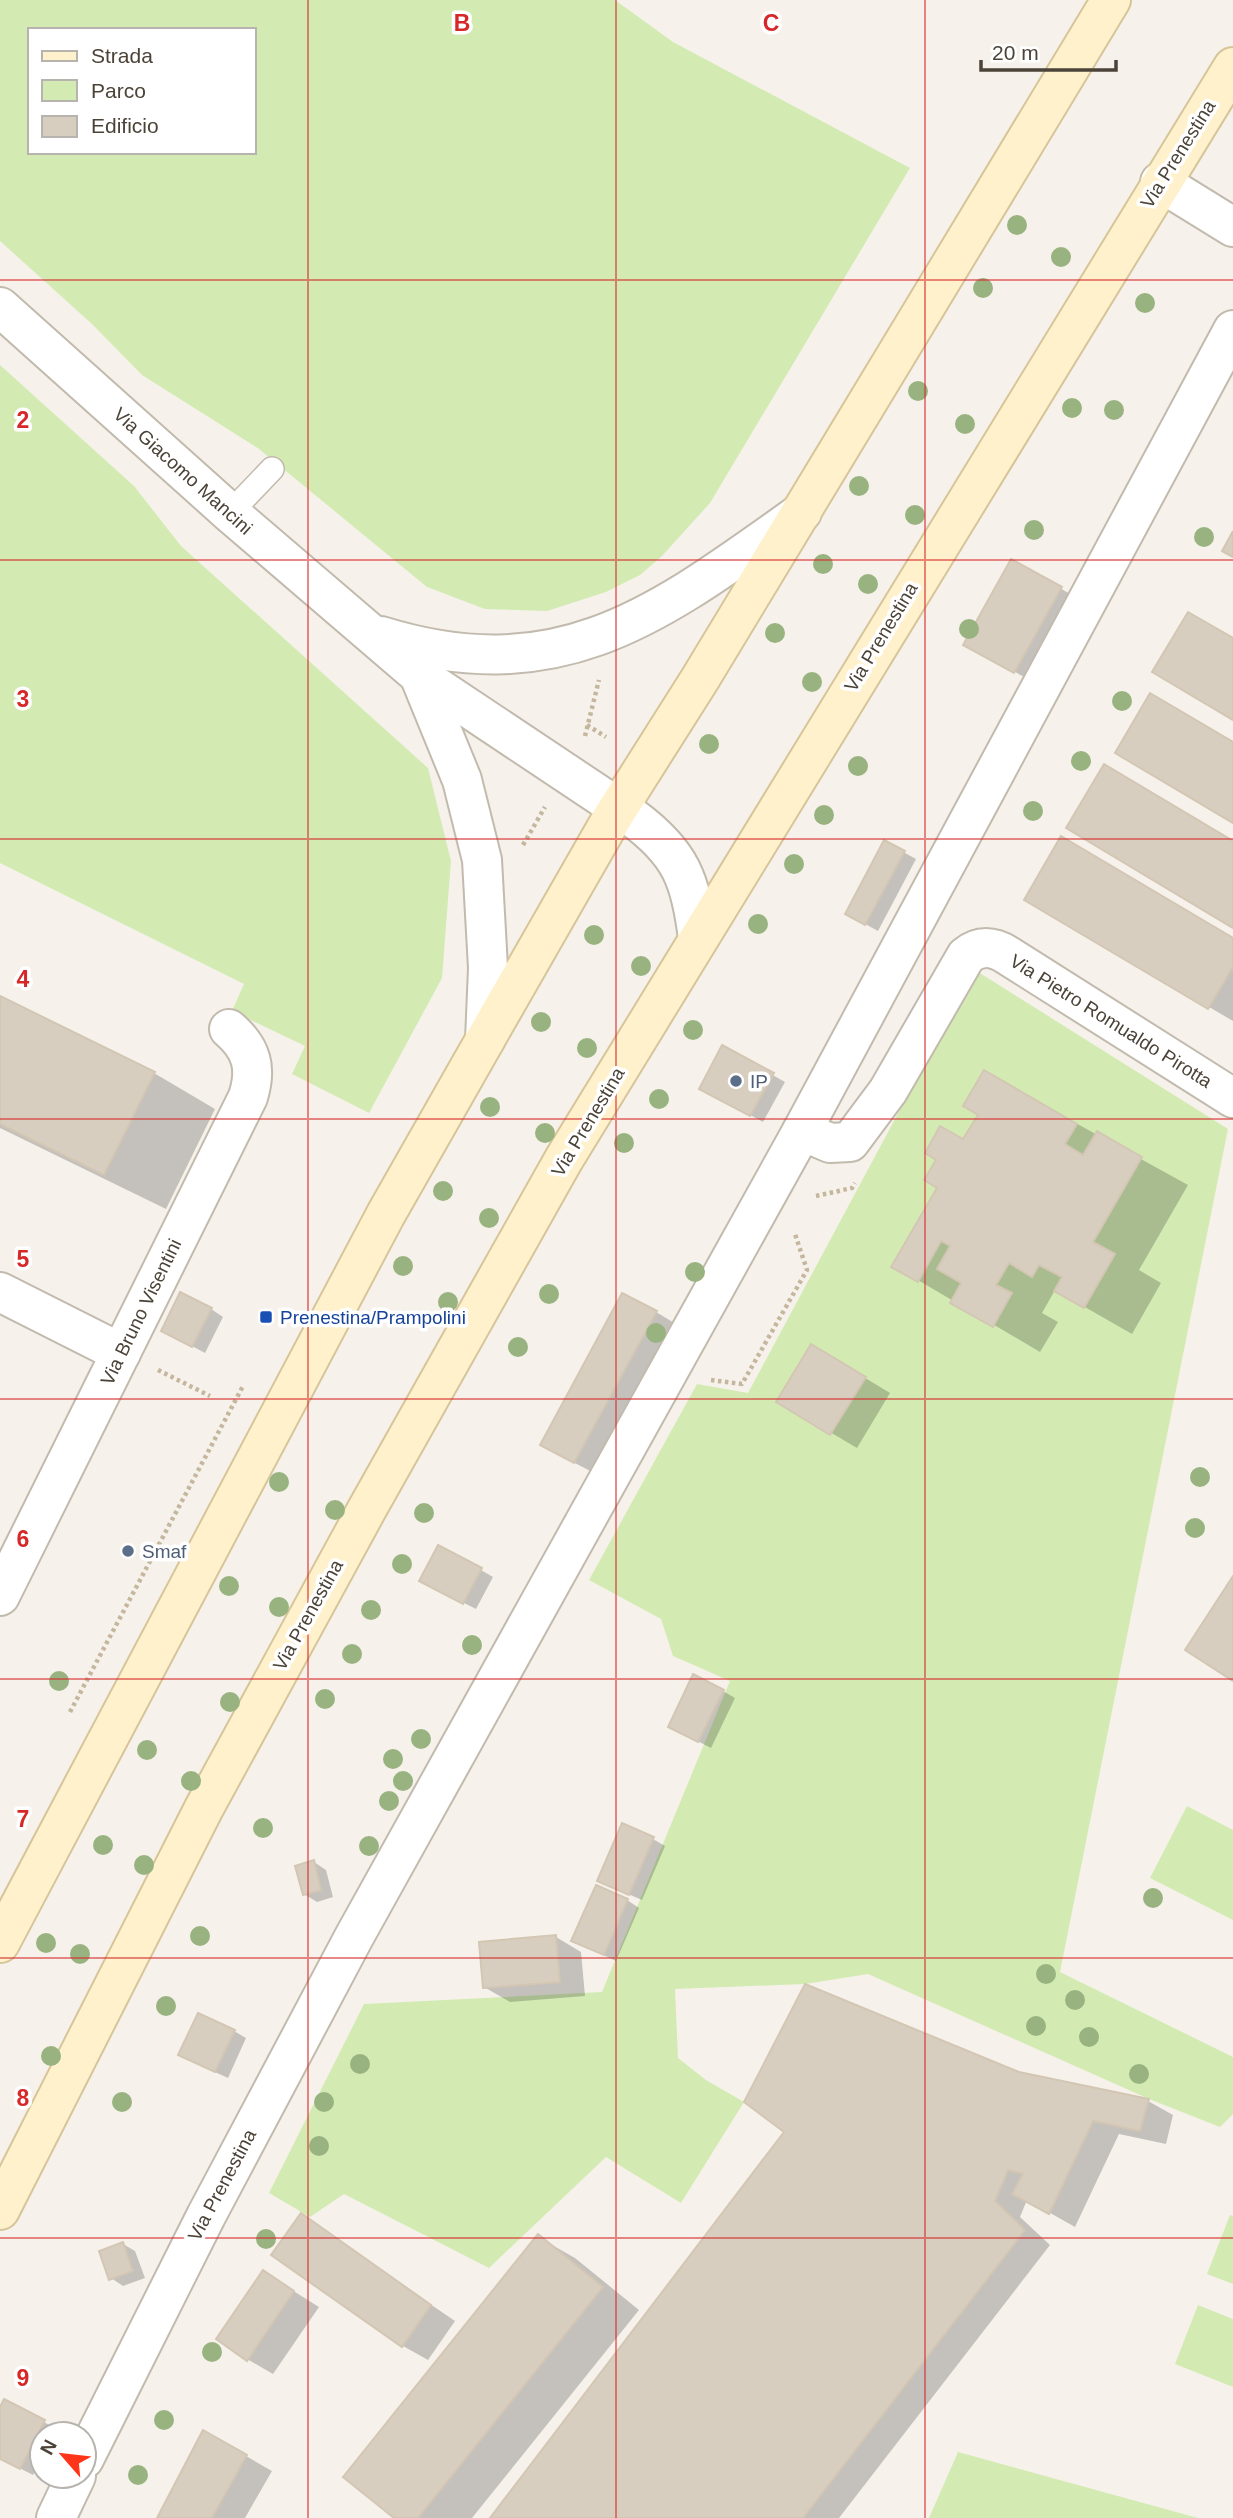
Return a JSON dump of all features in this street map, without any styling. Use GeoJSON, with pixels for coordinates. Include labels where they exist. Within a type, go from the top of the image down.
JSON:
{"type":"FeatureCollection","features":[{"type":"Feature","properties":{"kind":"main road"},"geometry":{"type":"LineString","coordinates":[[0,1943],[386,1214],[618,807],[802,512],[1108,2]]}},
{"type":"Feature","properties":{"kind":"main road","name":"Via Prenestina"},"geometry":{"type":"LineString","coordinates":[[0,2210],[146,1917],[293,1643],[564,1159],[1160,182],[1233,67]]}},
{"type":"Feature","properties":{"kind":"street"},"geometry":{"type":"LineString","coordinates":[[1160,182],[1233,227]]}},
{"type":"Feature","properties":{"kind":"street","name":"Via Giacomo Mancini"},"geometry":{"type":"LineString","coordinates":[[0,307],[230,513],[419,675],[462,780],[482,860],[488,968],[485,1040]]}},
{"type":"Feature","properties":{"kind":"street","name":"Via Prenestina"},"geometry":{"type":"LineString","coordinates":[[98,2431],[195,2236],[354,1937],[802,1131],[1233,330]]}},
{"type":"Feature","properties":{"kind":"street","name":"Via Giacomo Mancini"},"geometry":{"type":"LineString","coordinates":[[369,632],[443,652],[479,656],[508,656],[560,648],[650,614],[802,512]]}},
{"type":"Feature","properties":{"kind":"street"},"geometry":{"type":"LineString","coordinates":[[419,675],[618,807],[664,842],[680,863],[692,892],[698,939]]}},
{"type":"Feature","properties":{"kind":"street","name":"Via Pietro Romualdo Pirotta"},"geometry":{"type":"LineString","coordinates":[[802,1131],[830,1143],[850,1142],[888,1091],[966,956],[972,951],[987,947],[1007,955],[1233,1098]]}},
{"type":"Feature","properties":{"kind":"street","name":"Via Bruno Visentini"},"geometry":{"type":"LineString","coordinates":[[0,1596],[135,1359],[248,1097],[253,1080],[252,1059],[247,1048],[229,1029]]}},
{"type":"Feature","properties":{"kind":"street"},"geometry":{"type":"LineString","coordinates":[[0,1292],[135,1359]]}},
{"type":"Feature","properties":{"kind":"street"},"geometry":{"type":"LineString","coordinates":[[56,2518],[69,2490]]}},
{"type":"Feature","properties":{"kind":"lane"},"geometry":{"type":"LineString","coordinates":[[230,513],[272,469]]}},
{"type":"Feature","properties":{"kind":"path"},"geometry":{"type":"LineString","coordinates":[[583,743],[600,676]]}},
{"type":"Feature","properties":{"kind":"path"},"geometry":{"type":"LineString","coordinates":[[587,725],[606,737]]}},
{"type":"Feature","properties":{"kind":"path"},"geometry":{"type":"LineString","coordinates":[[518,853],[550,799]]}},
{"type":"Feature","properties":{"kind":"path"},"geometry":{"type":"LineString","coordinates":[[810,1205],[816,1195],[852,1188],[858,1177]]}},
{"type":"Feature","properties":{"kind":"path"},"geometry":{"type":"LineString","coordinates":[[700,1378],[742,1384],[807,1270],[794,1237],[799,1226]]}},
{"type":"Feature","properties":{"kind":"path"},"geometry":{"type":"LineString","coordinates":[[135,1359],[211,1396]]}},
{"type":"Feature","properties":{"kind":"path"},"geometry":{"type":"LineString","coordinates":[[132,1592],[219,1429]]}},
{"type":"Feature","properties":{"kind":"green space"},"geometry":{"type":"Polygon","coordinates":[[[0,0],[615,0],[673,42],[910,168],[710,503],[662,556],[640,575],[606,592],[547,611],[485,609],[427,587],[259,449],[142,375],[92,324],[0,241],[0,0]]]}},
{"type":"Feature","properties":{"kind":"green space"},"geometry":{"type":"Polygon","coordinates":[[[0,365],[134,486],[181,546],[428,768],[451,861],[442,978],[369,1113],[292,1074],[305,1046],[232,1011],[244,984],[0,863],[0,365]]]}},
{"type":"Feature","properties":{"kind":"green space"},"geometry":{"type":"Polygon","coordinates":[[[975,970],[1228,1129],[1060,1972],[1233,2057],[1233,2114],[1220,2127],[1149,2099],[868,1974],[805,1984],[675,1989],[678,2058],[706,2080],[744,2102],[681,2203],[606,2157],[489,2268],[344,2194],[310,2217],[269,2193],[364,2004],[602,1992],[730,1681],[673,1656],[661,1619],[589,1580],[697,1384],[748,1393],[975,970]]]}},
{"type":"Feature","properties":{"kind":"green space"},"geometry":{"type":"Polygon","coordinates":[[[1187,1806],[1233,1830],[1233,1920],[1150,1878],[1187,1806]]]}},
{"type":"Feature","properties":{"kind":"green space"},"geometry":{"type":"Polygon","coordinates":[[[1230,2215],[1233,2216],[1233,2284],[1207,2274],[1230,2215]]]}},
{"type":"Feature","properties":{"kind":"green space"},"geometry":{"type":"Polygon","coordinates":[[[1198,2305],[1233,2319],[1233,2387],[1175,2364],[1198,2305]]]}},
{"type":"Feature","properties":{"kind":"green space"},"geometry":{"type":"Polygon","coordinates":[[[958,2452],[1198,2518],[929,2518],[958,2452]]]}},
{"type":"Feature","properties":{"kind":"building"},"geometry":{"type":"Polygon","coordinates":[[[1233,531],[1233,557],[1222,551],[1233,531]]]}},
{"type":"Feature","properties":{"kind":"building"},"geometry":{"type":"Polygon","coordinates":[[[1011,559],[1062,587],[1014,673],[963,645],[1011,559]]]}},
{"type":"Feature","properties":{"kind":"building"},"geometry":{"type":"Polygon","coordinates":[[[1188,612],[1233,638],[1233,720],[1152,672],[1188,612]]]}},
{"type":"Feature","properties":{"kind":"building"},"geometry":{"type":"Polygon","coordinates":[[[1150,693],[1233,742],[1233,823],[1115,753],[1150,693]]]}},
{"type":"Feature","properties":{"kind":"building"},"geometry":{"type":"Polygon","coordinates":[[[1104,764],[1233,841],[1233,928],[1066,828],[1104,764]]]}},
{"type":"Feature","properties":{"kind":"building"},"geometry":{"type":"Polygon","coordinates":[[[1061,836],[1233,938],[1233,967],[1208,1009],[1024,900],[1061,836]]]}},
{"type":"Feature","properties":{"kind":"building"},"geometry":{"type":"Polygon","coordinates":[[[884,840],[905,851],[865,925],[845,914],[884,840]]]}},
{"type":"Feature","properties":{"kind":"building"},"geometry":{"type":"Polygon","coordinates":[[[0,996],[155,1072],[104,1175],[0,1124],[0,996]]]}},
{"type":"Feature","properties":{"kind":"building","name":"IP"},"geometry":{"type":"Polygon","coordinates":[[[722,1045],[774,1073],[750,1116],[699,1089],[722,1045]]]}},
{"type":"Feature","properties":{"kind":"building"},"geometry":{"type":"Polygon","coordinates":[[[984,1070],[1077,1124],[1065,1144],[1083,1155],[1097,1131],[1142,1157],[1093,1242],[1115,1254],[1084,1308],[1054,1291],[1062,1277],[1039,1265],[1032,1277],[1009,1263],[996,1285],[1012,1293],[993,1327],[950,1303],[961,1283],[937,1269],[950,1246],[941,1241],[918,1282],[891,1267],[937,1188],[924,1180],[936,1160],[925,1153],[940,1126],[963,1139],[978,1115],[963,1106],[984,1070]]]}},
{"type":"Feature","properties":{"kind":"building"},"geometry":{"type":"Polygon","coordinates":[[[180,1292],[212,1308],[192,1347],[161,1331],[180,1292]]]}},
{"type":"Feature","properties":{"kind":"building"},"geometry":{"type":"Polygon","coordinates":[[[622,1293],[657,1311],[574,1463],[540,1445],[622,1293]]]}},
{"type":"Feature","properties":{"kind":"building"},"geometry":{"type":"Polygon","coordinates":[[[811,1344],[866,1377],[830,1435],[776,1402],[811,1344]]]}},
{"type":"Feature","properties":{"kind":"building"},"geometry":{"type":"Polygon","coordinates":[[[438,1545],[482,1568],[463,1604],[419,1581],[438,1545]]]}},
{"type":"Feature","properties":{"kind":"building"},"geometry":{"type":"Polygon","coordinates":[[[1233,1576],[1233,1681],[1185,1650],[1233,1576]]]}},
{"type":"Feature","properties":{"kind":"building"},"geometry":{"type":"Polygon","coordinates":[[[693,1674],[724,1690],[698,1742],[668,1727],[693,1674]]]}},
{"type":"Feature","properties":{"kind":"building"},"geometry":{"type":"Polygon","coordinates":[[[622,1823],[654,1837],[629,1895],[597,1881],[622,1823]]]}},
{"type":"Feature","properties":{"kind":"building"},"geometry":{"type":"Polygon","coordinates":[[[314,1860],[321,1890],[303,1895],[295,1866],[314,1860]]]}},
{"type":"Feature","properties":{"kind":"building"},"geometry":{"type":"Polygon","coordinates":[[[596,1885],[628,1899],[604,1955],[571,1941],[596,1885]]]}},
{"type":"Feature","properties":{"kind":"building"},"geometry":{"type":"Polygon","coordinates":[[[556,1935],[560,1982],[483,1988],[479,1942],[556,1935]]]}},
{"type":"Feature","properties":{"kind":"building"},"geometry":{"type":"Polygon","coordinates":[[[805,1984],[1019,2072],[1149,2099],[1140,2131],[1093,2121],[1049,2214],[1012,2194],[1023,2174],[1008,2170],[995,2201],[1025,2230],[803,2518],[490,2518],[784,2132],[744,2102],[805,1984]]]}},
{"type":"Feature","properties":{"kind":"building"},"geometry":{"type":"Polygon","coordinates":[[[198,2013],[235,2030],[215,2072],[178,2055],[198,2013]]]}},
{"type":"Feature","properties":{"kind":"building"},"geometry":{"type":"Polygon","coordinates":[[[301,2213],[431,2305],[402,2347],[271,2255],[301,2213]]]}},
{"type":"Feature","properties":{"kind":"building"},"geometry":{"type":"Polygon","coordinates":[[[538,2234],[603,2287],[418,2518],[394,2518],[343,2477],[538,2234]]]}},
{"type":"Feature","properties":{"kind":"building"},"geometry":{"type":"Polygon","coordinates":[[[123,2242],[133,2271],[109,2280],[99,2251],[123,2242]]]}},
{"type":"Feature","properties":{"kind":"building"},"geometry":{"type":"Polygon","coordinates":[[[263,2270],[294,2291],[247,2361],[216,2339],[263,2270]]]}},
{"type":"Feature","properties":{"kind":"building"},"geometry":{"type":"Polygon","coordinates":[[[4,2399],[45,2420],[28,2420],[28,2453],[20,2469],[0,2459],[0,2407],[4,2399]]]}},
{"type":"Feature","properties":{"kind":"building"},"geometry":{"type":"Polygon","coordinates":[[[203,2430],[247,2455],[212,2518],[157,2518],[203,2430]]]}},
{"type":"Feature","properties":{"kind":"place","name":"IP"},"geometry":{"type":"Point","coordinates":[736,1081]}},
{"type":"Feature","properties":{"kind":"place","name":"Prenestina/Prampolini"},"geometry":{"type":"Point","coordinates":[266,1317]}},
{"type":"Feature","properties":{"kind":"place","name":"Smaf"},"geometry":{"type":"Point","coordinates":[128,1551]}}]}
